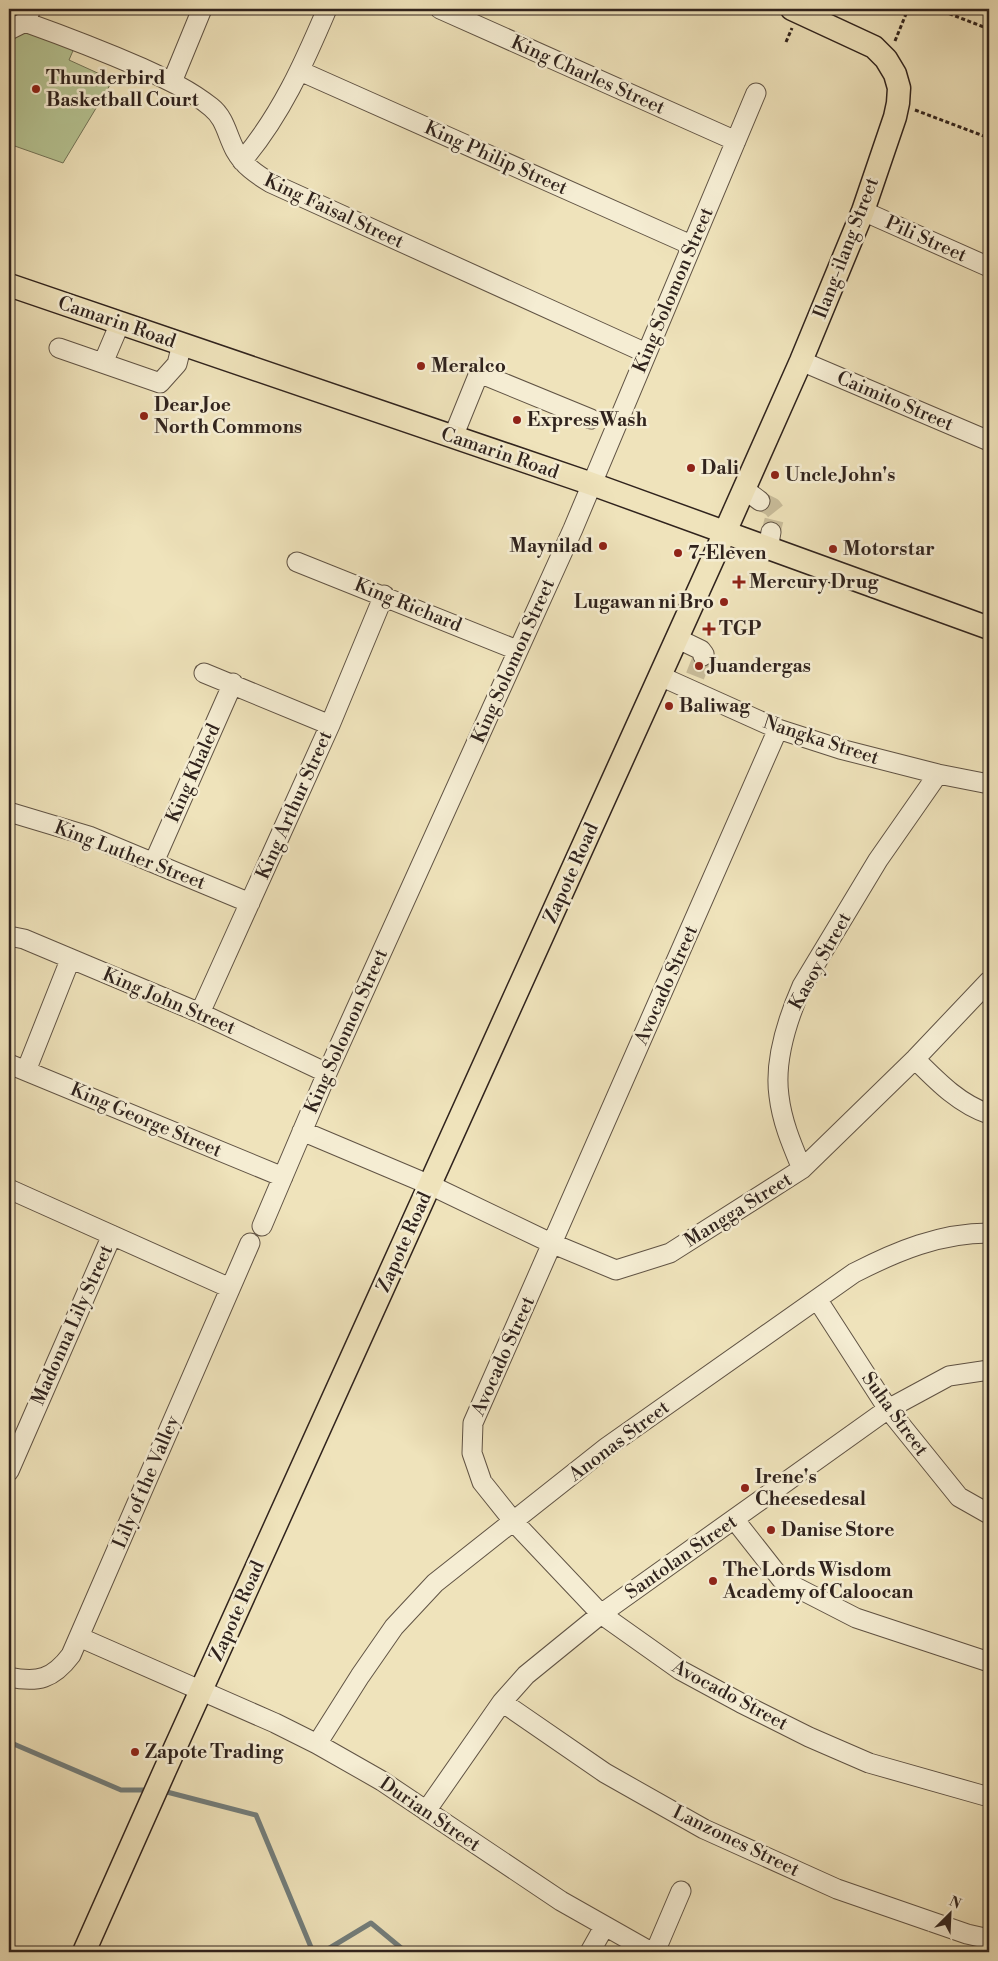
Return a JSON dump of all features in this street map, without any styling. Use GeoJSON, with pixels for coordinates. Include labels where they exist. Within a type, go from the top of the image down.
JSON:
{"type":"FeatureCollection","features":[{"type":"Feature","properties":{"kind":"main road","name":"Ilang-ilang Street"},"geometry":{"type":"LineString","coordinates":[[725,532],[752,495],[801,361],[863,211],[896,118],[898,103],[899,88],[895,74],[874,47],[856,37],[792,9]]}},
{"type":"Feature","properties":{"kind":"main road","name":"Camarin Road"},"geometry":{"type":"LineString","coordinates":[[9,285],[592,484],[725,532],[770,540],[989,628]]}},
{"type":"Feature","properties":{"kind":"main road","name":"Zapote Road"},"geometry":{"type":"LineString","coordinates":[[84,1952],[200,1691],[725,532]]}},
{"type":"Feature","properties":{"kind":"street"},"geometry":{"type":"LineString","coordinates":[[172,82],[202,9]]}},
{"type":"Feature","properties":{"kind":"street"},"geometry":{"type":"LineString","coordinates":[[242,161],[270,125],[300,71],[327,9]]}},
{"type":"Feature","properties":{"kind":"street","name":"King Charles Street"},"geometry":{"type":"LineString","coordinates":[[440,9],[736,141]]}},
{"type":"Feature","properties":{"kind":"street","name":"King Faisal Street"},"geometry":{"type":"LineString","coordinates":[[21,20],[97,49],[192,92],[214,109],[225,124],[242,161],[253,172],[278,186],[646,354]]}},
{"type":"Feature","properties":{"kind":"street","name":"King Philip Street"},"geometry":{"type":"LineString","coordinates":[[300,71],[691,245]]}},
{"type":"Feature","properties":{"kind":"street","name":"King Solomon Street"},"geometry":{"type":"LineString","coordinates":[[262,1226],[327,1073],[592,484],[756,93]]}},
{"type":"Feature","properties":{"kind":"street","name":"Pili Street"},"geometry":{"type":"LineString","coordinates":[[863,211],[989,267]]}},
{"type":"Feature","properties":{"kind":"street"},"geometry":{"type":"LineString","coordinates":[[103,364],[120,323]]}},
{"type":"Feature","properties":{"kind":"street"},"geometry":{"type":"LineString","coordinates":[[59,348],[160,383],[177,364],[182,344]]}},
{"type":"Feature","properties":{"kind":"street","name":"Caimito Street"},"geometry":{"type":"LineString","coordinates":[[801,361],[989,441]]}},
{"type":"Feature","properties":{"kind":"street"},"geometry":{"type":"LineString","coordinates":[[454,437],[479,373],[591,419]]}},
{"type":"Feature","properties":{"kind":"street","name":"King Richard"},"geometry":{"type":"LineString","coordinates":[[297,562],[384,595],[518,650]]}},
{"type":"Feature","properties":{"kind":"street","name":"King Arthur Street"},"geometry":{"type":"LineString","coordinates":[[200,1013],[330,725],[384,595]]}},
{"type":"Feature","properties":{"kind":"street"},"geometry":{"type":"LineString","coordinates":[[676,638],[701,650],[703,656]]}},
{"type":"Feature","properties":{"kind":"street"},"geometry":{"type":"LineString","coordinates":[[204,673],[233,683],[330,725]]}},
{"type":"Feature","properties":{"kind":"street","name":"Nangka Street"},"geometry":{"type":"LineString","coordinates":[[660,676],[692,683],[778,729],[840,750],[938,774],[989,784]]}},
{"type":"Feature","properties":{"kind":"street","name":"King Khaled"},"geometry":{"type":"LineString","coordinates":[[154,862],[233,683]]}},
{"type":"Feature","properties":{"kind":"street","name":"Avocado Street"},"geometry":{"type":"LineString","coordinates":[[778,729],[473,1423],[472,1453],[482,1482],[514,1522],[600,1614],[680,1670],[741,1704],[809,1737],[869,1763],[989,1797]]}},
{"type":"Feature","properties":{"kind":"street","name":"Kasoy Street"},"geometry":{"type":"LineString","coordinates":[[802,1170],[783,1116],[778,1093],[780,1059],[792,1007],[802,986],[878,860],[938,774]]}},
{"type":"Feature","properties":{"kind":"street","name":"King Luther Street"},"geometry":{"type":"LineString","coordinates":[[9,812],[89,836],[250,903]]}},
{"type":"Feature","properties":{"kind":"street","name":"King John Street"},"geometry":{"type":"LineString","coordinates":[[9,936],[24,938],[70,960],[200,1013],[327,1073]]}},
{"type":"Feature","properties":{"kind":"street"},"geometry":{"type":"LineString","coordinates":[[17,1067],[70,960]]}},
{"type":"Feature","properties":{"kind":"street","name":"Mangga Street"},"geometry":{"type":"LineString","coordinates":[[302,1131],[430,1185],[552,1243],[616,1270],[670,1253],[802,1170],[915,1059],[989,980]]}},
{"type":"Feature","properties":{"kind":"street"},"geometry":{"type":"LineString","coordinates":[[915,1059],[945,1088],[966,1104],[989,1114]]}},
{"type":"Feature","properties":{"kind":"street","name":"King George Street"},"geometry":{"type":"LineString","coordinates":[[17,1067],[283,1177]]}},
{"type":"Feature","properties":{"kind":"street"},"geometry":{"type":"LineString","coordinates":[[9,1189],[230,1288]]}},
{"type":"Feature","properties":{"kind":"street","name":"Anonas Street"},"geometry":{"type":"LineString","coordinates":[[317,1744],[394,1627],[435,1583],[607,1447],[854,1273],[902,1250],[944,1237],[989,1233]]}},
{"type":"Feature","properties":{"kind":"street","name":"Madonna Lily Street"},"geometry":{"type":"LineString","coordinates":[[9,1471],[112,1235]]}},
{"type":"Feature","properties":{"kind":"street","name":"Lily of the Valley"},"geometry":{"type":"LineString","coordinates":[[9,1677],[22,1680],[38,1680],[52,1675],[71,1655],[250,1243]]}},
{"type":"Feature","properties":{"kind":"street","name":"Suha Street"},"geometry":{"type":"LineString","coordinates":[[817,1299],[888,1409],[959,1497],[989,1514]]}},
{"type":"Feature","properties":{"kind":"street","name":"Santolan Street"},"geometry":{"type":"LineString","coordinates":[[426,1811],[502,1702],[526,1674],[600,1614],[888,1409],[949,1376],[989,1370]]}},
{"type":"Feature","properties":{"kind":"street"},"geometry":{"type":"LineString","coordinates":[[734,1519],[782,1580],[856,1618],[989,1662]]}},
{"type":"Feature","properties":{"kind":"street","name":"Durian Street"},"geometry":{"type":"LineString","coordinates":[[79,1637],[275,1723],[317,1744],[382,1781],[561,1901],[651,1952]]}},
{"type":"Feature","properties":{"kind":"street","name":"Lanzones Street"},"geometry":{"type":"LineString","coordinates":[[502,1702],[605,1773],[704,1829],[837,1889],[967,1934],[989,1939]]}},
{"type":"Feature","properties":{"kind":"street"},"geometry":{"type":"LineString","coordinates":[[655,1952],[681,1891]]}},
{"type":"Feature","properties":{"kind":"street"},"geometry":{"type":"LineString","coordinates":[[590,1952],[604,1927]]}},
{"type":"Feature","properties":{"kind":"path"},"geometry":{"type":"LineString","coordinates":[[886,60],[908,9]]}},
{"type":"Feature","properties":{"kind":"path"},"geometry":{"type":"LineString","coordinates":[[937,9],[989,28]]}},
{"type":"Feature","properties":{"kind":"path"},"geometry":{"type":"LineString","coordinates":[[898,103],[989,138]]}},
{"type":"Feature","properties":{"kind":"green space"},"geometry":{"type":"Polygon","coordinates":[[[25,27],[75,46],[69,60],[113,80],[63,163],[9,144],[9,35],[25,27]]]}},
{"type":"Feature","properties":{"kind":"waterway"},"geometry":{"type":"LineString","coordinates":[[9,1742],[121,1790],[149,1790]]}},
{"type":"Feature","properties":{"kind":"waterway"},"geometry":{"type":"LineString","coordinates":[[163,1791],[256,1815],[313,1952]]}},
{"type":"Feature","properties":{"kind":"waterway"},"geometry":{"type":"LineString","coordinates":[[323,1952],[371,1923],[406,1952]]}},
{"type":"Feature","properties":{"kind":"tunnel"},"geometry":{"type":"LineString","coordinates":[[760,501],[772,507],[776,512],[771,532]]}},
{"type":"Feature","properties":{"kind":"tunnel"},"geometry":{"type":"LineString","coordinates":[[695,676],[703,656]]}},
{"type":"Feature","properties":{"kind":"place","name":"Thunderbird Basketball Court"},"geometry":{"type":"Point","coordinates":[36,89]}},
{"type":"Feature","properties":{"kind":"place","name":"Meralco"},"geometry":{"type":"Point","coordinates":[421,366]}},
{"type":"Feature","properties":{"kind":"place","name":"Dear Joe North Commons"},"geometry":{"type":"Point","coordinates":[144,416]}},
{"type":"Feature","properties":{"kind":"place","name":"ExpressWash"},"geometry":{"type":"Point","coordinates":[517,420]}},
{"type":"Feature","properties":{"kind":"place","name":"Dali"},"geometry":{"type":"Point","coordinates":[691,468]}},
{"type":"Feature","properties":{"kind":"place","name":"Uncle John's"},"geometry":{"type":"Point","coordinates":[775,475]}},
{"type":"Feature","properties":{"kind":"place","name":"Maynilad"},"geometry":{"type":"Point","coordinates":[603,546]}},
{"type":"Feature","properties":{"kind":"place","name":"Motorstar"},"geometry":{"type":"Point","coordinates":[833,549]}},
{"type":"Feature","properties":{"kind":"place","name":"7-Eleven"},"geometry":{"type":"Point","coordinates":[678,553]}},
{"type":"Feature","properties":{"kind":"place","name":"Mercury Drug"},"geometry":{"type":"Point","coordinates":[739,582]}},
{"type":"Feature","properties":{"kind":"place","name":"Lugawan ni Bro"},"geometry":{"type":"Point","coordinates":[724,602]}},
{"type":"Feature","properties":{"kind":"place","name":"TGP"},"geometry":{"type":"Point","coordinates":[709,629]}},
{"type":"Feature","properties":{"kind":"place","name":"Juandergas"},"geometry":{"type":"Point","coordinates":[699,666]}},
{"type":"Feature","properties":{"kind":"place","name":"Baliwag"},"geometry":{"type":"Point","coordinates":[669,706]}},
{"type":"Feature","properties":{"kind":"place","name":"Irene's Cheesedesal"},"geometry":{"type":"Point","coordinates":[745,1488]}},
{"type":"Feature","properties":{"kind":"place","name":"Danise Store"},"geometry":{"type":"Point","coordinates":[771,1530]}},
{"type":"Feature","properties":{"kind":"place","name":"The Lords Wisdom Academy of Caloocan"},"geometry":{"type":"Point","coordinates":[713,1581]}},
{"type":"Feature","properties":{"kind":"place","name":"Zapote Trading"},"geometry":{"type":"Point","coordinates":[135,1752]}}]}
